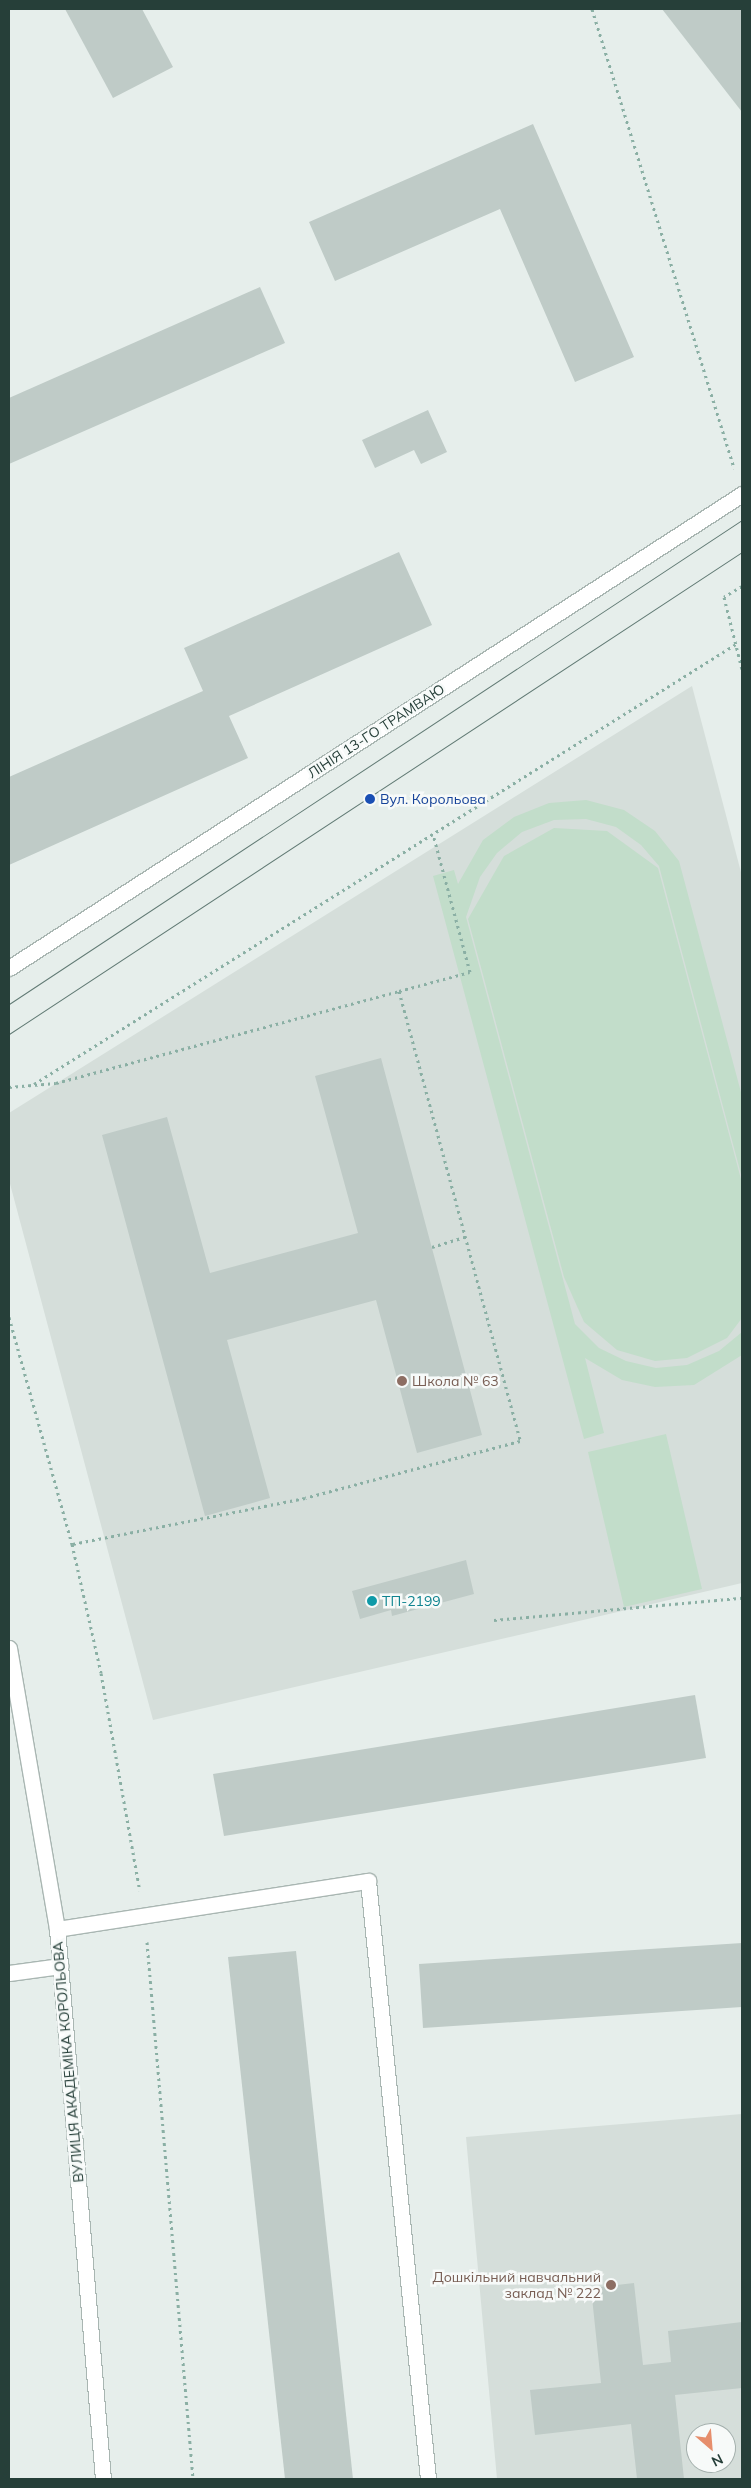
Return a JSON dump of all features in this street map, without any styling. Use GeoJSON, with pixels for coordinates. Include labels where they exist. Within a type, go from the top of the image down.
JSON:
{"type":"FeatureCollection","features":[{"type":"Feature","properties":{"kind":"street","name":"ЛІНІЯ 13-ГО ТРАМВАЮ"},"geometry":{"type":"LineString","coordinates":[[9,968],[742,494]]}},
{"type":"Feature","properties":{"kind":"street","name":"ВУЛИЦЯ АКАДЕМІКА КОРОЛЬОВА"},"geometry":{"type":"LineString","coordinates":[[9,1648],[61,1966],[103,2479]]}},
{"type":"Feature","properties":{"kind":"street"},"geometry":{"type":"LineString","coordinates":[[56,1929],[368,1881],[428,2479]]}},
{"type":"Feature","properties":{"kind":"street"},"geometry":{"type":"LineString","coordinates":[[9,1973],[61,1966]]}},
{"type":"Feature","properties":{"kind":"path"},"geometry":{"type":"LineString","coordinates":[[592,9],[742,494]]}},
{"type":"Feature","properties":{"kind":"path"},"geometry":{"type":"LineString","coordinates":[[742,586],[724,597],[742,669]]}},
{"type":"Feature","properties":{"kind":"path"},"geometry":{"type":"LineString","coordinates":[[33,1084],[736,644]]}},
{"type":"Feature","properties":{"kind":"path"},"geometry":{"type":"LineString","coordinates":[[9,1087],[56,1084],[470,972],[433,834]]}},
{"type":"Feature","properties":{"kind":"path"},"geometry":{"type":"LineString","coordinates":[[72,1544],[305,1498],[520,1441],[399,991]]}},
{"type":"Feature","properties":{"kind":"path"},"geometry":{"type":"LineString","coordinates":[[432,1247],[465,1237]]}},
{"type":"Feature","properties":{"kind":"path"},"geometry":{"type":"LineString","coordinates":[[494,1620],[742,1598]]}},
{"type":"Feature","properties":{"kind":"shaded area","name":"Школа № 63"},"geometry":{"type":"Polygon","coordinates":[[[692,686],[742,876],[742,1583],[153,1720],[9,1180],[9,1113],[692,686]]]}},
{"type":"Feature","properties":{"kind":"shaded area","name":"Дошкільний навчальний заклад № 222"},"geometry":{"type":"Polygon","coordinates":[[[742,2114],[742,2479],[497,2479],[466,2137],[742,2114]]]}},
{"type":"Feature","properties":{"kind":"green space"},"geometry":{"type":"Polygon","coordinates":[[[586,800],[624,810],[655,831],[679,861],[742,1096],[742,1178],[659,866],[641,845],[616,827],[586,819],[554,820],[522,832],[497,853],[480,877],[466,917],[575,1324],[599,1348],[626,1361],[656,1368],[687,1365],[719,1351],[742,1332],[742,1355],[694,1385],[655,1387],[622,1380],[585,1358],[604,1433],[584,1439],[433,876],[454,870],[458,884],[483,840],[514,817],[549,803],[586,800]]]}},
{"type":"Feature","properties":{"kind":"green space"},"geometry":{"type":"Polygon","coordinates":[[[554,828],[607,831],[658,868],[742,1183],[742,1318],[727,1338],[687,1358],[655,1361],[617,1350],[584,1322],[564,1277],[468,919],[504,856],[554,828]]]}},
{"type":"Feature","properties":{"kind":"green space"},"geometry":{"type":"Polygon","coordinates":[[[666,1434],[702,1589],[624,1607],[588,1452],[666,1434]]]}},
{"type":"Feature","properties":{"kind":"building"},"geometry":{"type":"Polygon","coordinates":[[[65,9],[142,9],[173,67],[113,98],[65,9]]]}},
{"type":"Feature","properties":{"kind":"building"},"geometry":{"type":"Polygon","coordinates":[[[662,9],[742,9],[742,112],[662,9]]]}},
{"type":"Feature","properties":{"kind":"building"},"geometry":{"type":"Polygon","coordinates":[[[533,124],[634,357],[575,382],[500,209],[335,281],[309,222],[533,124]]]}},
{"type":"Feature","properties":{"kind":"building"},"geometry":{"type":"Polygon","coordinates":[[[260,287],[285,343],[9,464],[9,398],[260,287]]]}},
{"type":"Feature","properties":{"kind":"building"},"geometry":{"type":"Polygon","coordinates":[[[428,410],[447,452],[421,464],[414,450],[375,468],[362,440],[428,410]]]}},
{"type":"Feature","properties":{"kind":"building"},"geometry":{"type":"Polygon","coordinates":[[[399,552],[432,625],[229,716],[248,758],[9,865],[9,777],[203,691],[184,648],[399,552]]]}},
{"type":"Feature","properties":{"kind":"building"},"geometry":{"type":"Polygon","coordinates":[[[381,1058],[482,1435],[417,1453],[376,1300],[227,1340],[270,1498],[205,1516],[102,1135],[167,1117],[210,1273],[358,1233],[315,1076],[381,1058]]]}},
{"type":"Feature","properties":{"kind":"building"},"geometry":{"type":"Polygon","coordinates":[[[466,1560],[474,1594],[392,1616],[391,1610],[360,1619],[352,1591],[466,1560]]]}},
{"type":"Feature","properties":{"kind":"building"},"geometry":{"type":"Polygon","coordinates":[[[695,1695],[706,1758],[224,1836],[213,1774],[695,1695]]]}},
{"type":"Feature","properties":{"kind":"building"},"geometry":{"type":"Polygon","coordinates":[[[742,1943],[742,2007],[423,2028],[419,1964],[742,1943]]]}},
{"type":"Feature","properties":{"kind":"building"},"geometry":{"type":"Polygon","coordinates":[[[296,1951],[353,2479],[285,2479],[228,1957],[296,1951]]]}},
{"type":"Feature","properties":{"kind":"building"},"geometry":{"type":"Polygon","coordinates":[[[634,2283],[643,2365],[671,2362],[668,2331],[742,2322],[742,2388],[675,2395],[684,2479],[637,2479],[631,2424],[535,2435],[530,2390],[601,2383],[591,2288],[634,2283]]]}},
{"type":"Feature","properties":{"kind":"tram line"},"geometry":{"type":"LineString","coordinates":[[9,1004],[742,520]]}},
{"type":"Feature","properties":{"kind":"tram line"},"geometry":{"type":"LineString","coordinates":[[9,1034],[742,552]]}},
{"type":"Feature","properties":{"kind":"place","name":"Вул. Корольова"},"geometry":{"type":"Point","coordinates":[370,799]}},
{"type":"Feature","properties":{"kind":"place","name":"Школа № 63"},"geometry":{"type":"Point","coordinates":[402,1381]}},
{"type":"Feature","properties":{"kind":"place","name":"ТП-2199"},"geometry":{"type":"Point","coordinates":[372,1601]}},
{"type":"Feature","properties":{"kind":"place","name":"Дошкільний навчальний заклад № 222"},"geometry":{"type":"Point","coordinates":[611,2285]}}]}
